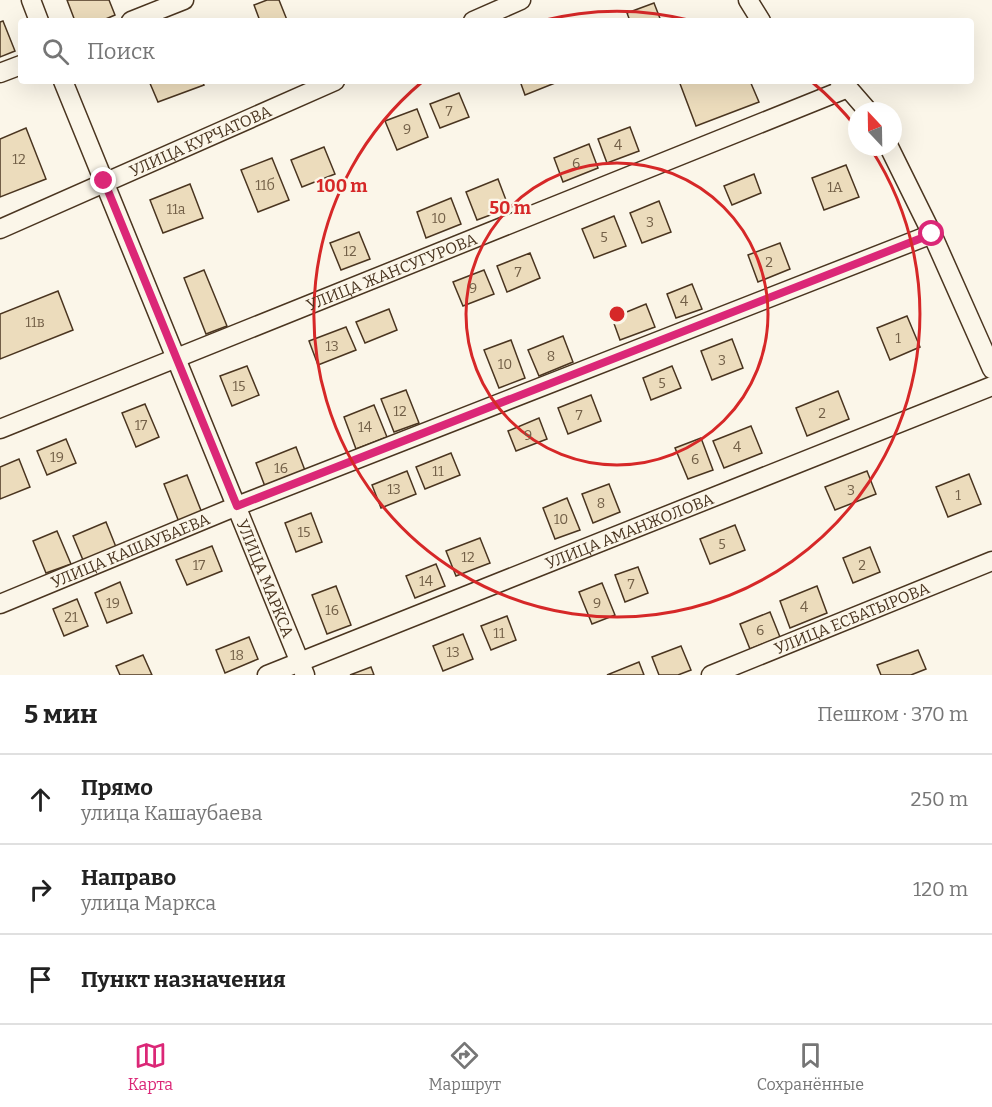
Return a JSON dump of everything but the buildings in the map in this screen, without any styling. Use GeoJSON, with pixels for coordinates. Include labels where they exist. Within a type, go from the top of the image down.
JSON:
{"type":"FeatureCollection","features":[{"type":"Feature","properties":{"kind":"street"},"geometry":{"type":"LineString","coordinates":[[31,0],[38,18]]}},
{"type":"Feature","properties":{"kind":"street"},"geometry":{"type":"LineString","coordinates":[[139,18],[184,0]]}},
{"type":"Feature","properties":{"kind":"street"},"geometry":{"type":"LineString","coordinates":[[480,18],[521,0]]}},
{"type":"Feature","properties":{"kind":"street"},"geometry":{"type":"LineString","coordinates":[[748,0],[759,18]]}},
{"type":"Feature","properties":{"kind":"street"},"geometry":{"type":"LineString","coordinates":[[0,73],[18,66]]}},
{"type":"Feature","properties":{"kind":"street","name":"УЛИЦА МАРКСА"},"geometry":{"type":"LineString","coordinates":[[64,84],[302,668]]}},
{"type":"Feature","properties":{"kind":"street","name":"УЛИЦА КУРЧАТОВА"},"geometry":{"type":"LineString","coordinates":[[0,229],[104,181],[328,84]]}},
{"type":"Feature","properties":{"kind":"street"},"geometry":{"type":"LineString","coordinates":[[842,85],[859,102]]}},
{"type":"Feature","properties":{"kind":"street","name":"УЛИЦА ЖАНСУГУРОВА"},"geometry":{"type":"LineString","coordinates":[[0,429],[842,85]]}},
{"type":"Feature","properties":{"kind":"street"},"geometry":{"type":"LineString","coordinates":[[893,156],[932,234],[992,369]]}},
{"type":"Feature","properties":{"kind":"street","name":"УЛИЦА КАШАУБАЕВА"},"geometry":{"type":"LineString","coordinates":[[0,604],[237,506],[932,234]]}},
{"type":"Feature","properties":{"kind":"street","name":"УЛИЦА АМАНЖОЛОВА"},"geometry":{"type":"LineString","coordinates":[[267,675],[302,668],[992,386]]}},
{"type":"Feature","properties":{"kind":"street","name":"УЛИЦА ЕСБАТЫРОВА"},"geometry":{"type":"LineString","coordinates":[[711,675],[992,561]]}},
{"type":"Feature","properties":{"kind":"route"},"geometry":{"type":"LineString","coordinates":[[104,181],[237,506],[932,234]]}}]}
